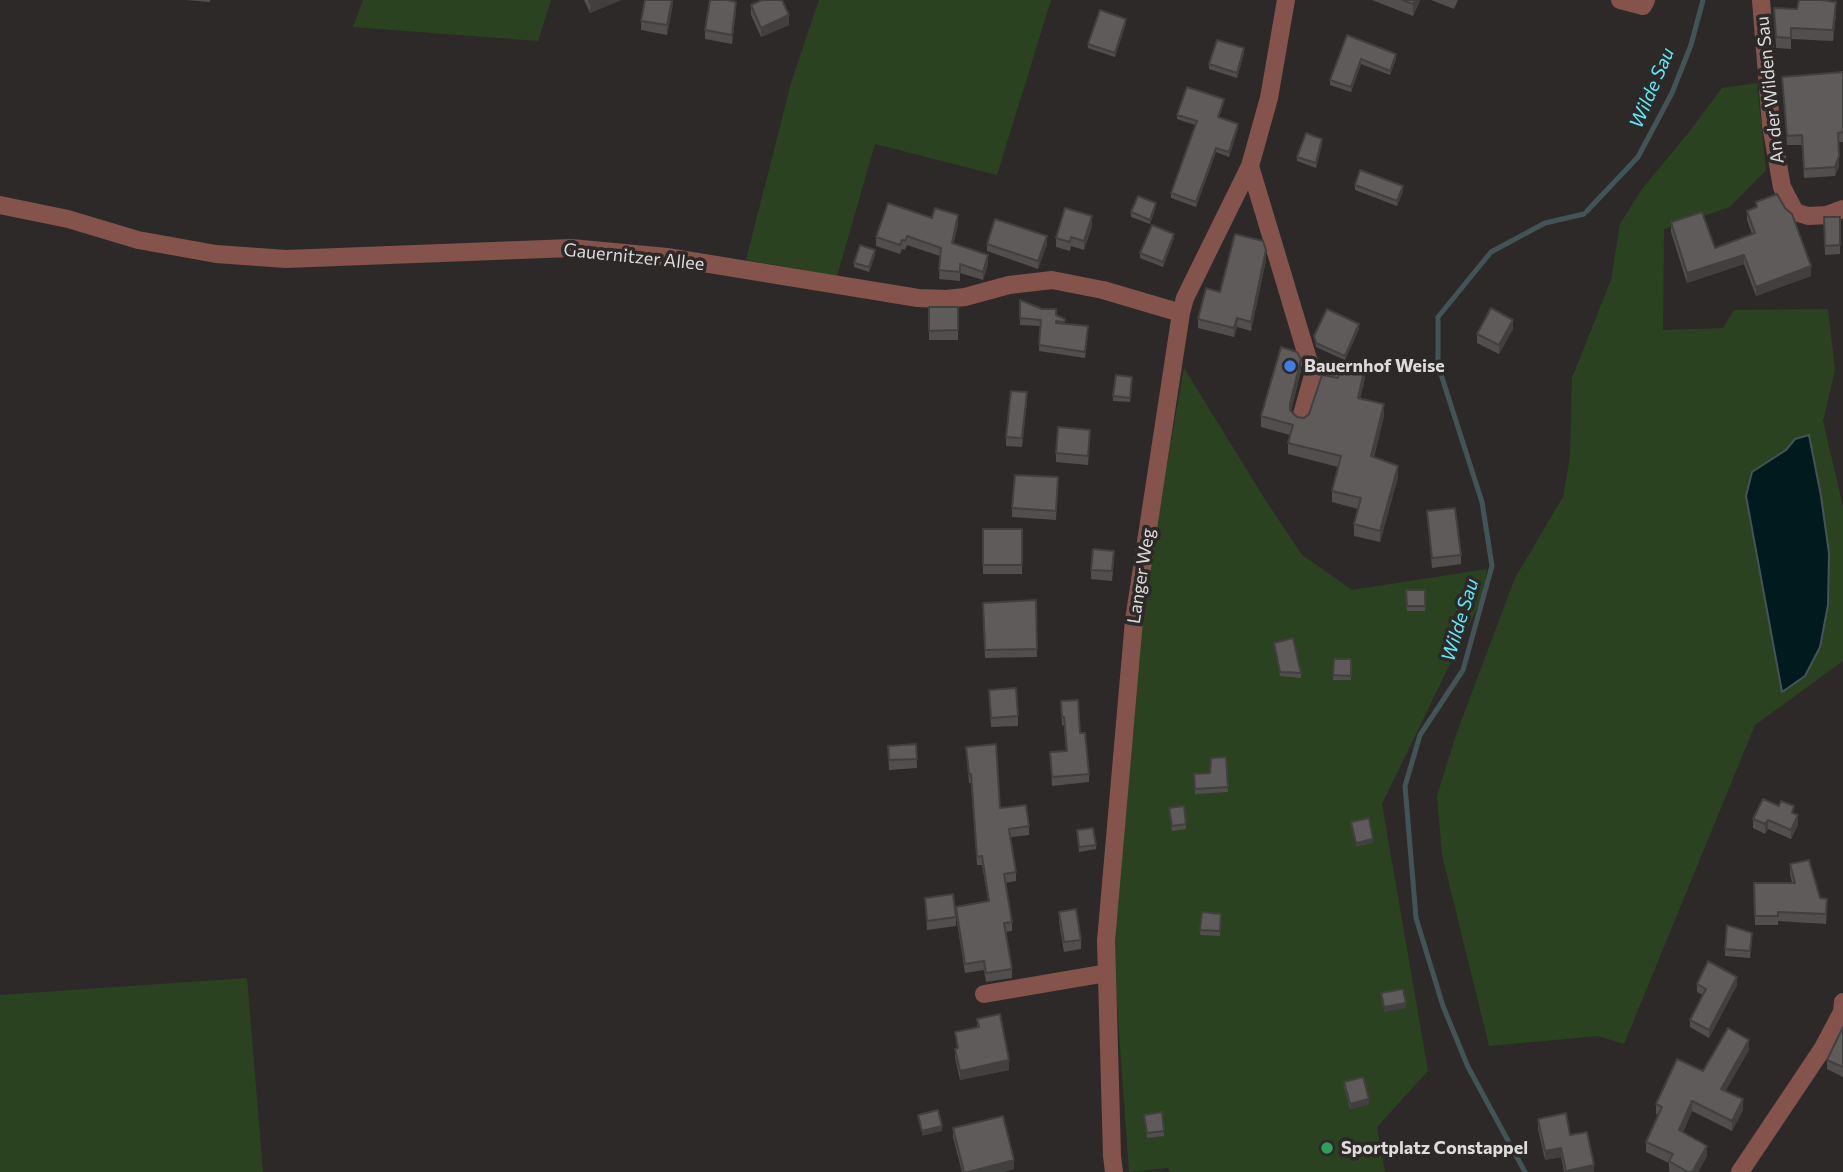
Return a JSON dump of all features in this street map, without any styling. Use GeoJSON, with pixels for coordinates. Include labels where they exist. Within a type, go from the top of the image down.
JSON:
{"type":"FeatureCollection","features":[{"type":"Feature","properties":{"kind":"street","name":"Langer Weg"},"geometry":{"type":"LineString","coordinates":[[1114,1172],[1106,941],[1132,634],[1181,313],[1185,298],[1250,166],[1269,98],[1286,0]]}},
{"type":"Feature","properties":{"kind":"street"},"geometry":{"type":"LineString","coordinates":[[1620,0],[1643,6],[1646,0]]}},
{"type":"Feature","properties":{"kind":"street","name":"An der Wilden Sau"},"geometry":{"type":"LineString","coordinates":[[1761,0],[1771,125],[1782,187],[1795,212],[1808,216],[1827,215],[1843,209]]}},
{"type":"Feature","properties":{"kind":"street"},"geometry":{"type":"LineString","coordinates":[[1250,166],[1308,359],[1323,374],[1301,418]]}},
{"type":"Feature","properties":{"kind":"street","name":"Gauernitzer Allee"},"geometry":{"type":"LineString","coordinates":[[0,205],[68,219],[138,240],[216,254],[286,259],[571,248],[667,257],[918,298],[965,297],[1009,285],[1052,280],[1102,290],[1181,313]]}},
{"type":"Feature","properties":{"kind":"street"},"geometry":{"type":"LineString","coordinates":[[984,994],[1107,974]]}},
{"type":"Feature","properties":{"kind":"street"},"geometry":{"type":"LineString","coordinates":[[1740,1172],[1823,1048],[1842,1012],[1843,1002]]}},
{"type":"Feature","properties":{"kind":"green space"},"geometry":{"type":"Polygon","coordinates":[[[363,0],[551,0],[538,41],[353,27],[363,0]]]}},
{"type":"Feature","properties":{"kind":"green space"},"geometry":{"type":"Polygon","coordinates":[[[819,0],[1051,0],[997,175],[875,144],[837,276],[746,260],[791,83],[819,0]]]}},
{"type":"Feature","properties":{"kind":"green space"},"geometry":{"type":"Polygon","coordinates":[[[1757,83],[1766,170],[1730,207],[1664,229],[1663,330],[1723,328],[1734,310],[1828,309],[1835,370],[1823,421],[1843,507],[1843,661],[1755,725],[1624,1044],[1598,1036],[1489,1046],[1442,855],[1437,796],[1456,735],[1515,578],[1563,497],[1570,457],[1572,378],[1611,280],[1620,224],[1642,189],[1722,88],[1757,83]]]}},
{"type":"Feature","properties":{"kind":"green space"},"geometry":{"type":"Polygon","coordinates":[[[1184,368],[1302,555],[1352,590],[1487,569],[1482,598],[1382,804],[1428,1071],[1377,1127],[1385,1172],[1170,1172],[1168,1168],[1129,1172],[1113,948],[1145,587],[1184,368]]]}},
{"type":"Feature","properties":{"kind":"green space"},"geometry":{"type":"Polygon","coordinates":[[[247,978],[263,1172],[0,1172],[0,995],[247,978]]]}},
{"type":"Feature","properties":{"kind":"water"},"geometry":{"type":"Polygon","coordinates":[[[1809,435],[1829,553],[1828,605],[1820,647],[1805,676],[1782,692],[1746,496],[1752,472],[1786,450],[1795,439],[1809,435]]]}},
{"type":"Feature","properties":{"kind":"building"},"geometry":{"type":"Polygon","coordinates":[[[645,0],[672,0],[667,25],[641,21],[645,0]]]}},
{"type":"Feature","properties":{"kind":"building"},"geometry":{"type":"Polygon","coordinates":[[[710,0],[736,2],[732,35],[705,30],[710,0]]]}},
{"type":"Feature","properties":{"kind":"building"},"geometry":{"type":"Polygon","coordinates":[[[762,0],[782,0],[789,15],[761,28],[751,5],[762,0]]]}},
{"type":"Feature","properties":{"kind":"building"},"geometry":{"type":"Polygon","coordinates":[[[1799,0],[1836,2],[1833,30],[1791,28],[1791,38],[1776,37],[1774,8],[1797,9],[1799,0]]]}},
{"type":"Feature","properties":{"kind":"building"},"geometry":{"type":"Polygon","coordinates":[[[1100,10],[1126,19],[1115,53],[1088,44],[1100,10]]]}},
{"type":"Feature","properties":{"kind":"building"},"geometry":{"type":"Polygon","coordinates":[[[1347,35],[1396,54],[1390,71],[1361,59],[1351,87],[1330,80],[1347,35]]]}},
{"type":"Feature","properties":{"kind":"building"},"geometry":{"type":"Polygon","coordinates":[[[1217,40],[1244,48],[1237,73],[1209,64],[1217,40]]]}},
{"type":"Feature","properties":{"kind":"building"},"geometry":{"type":"Polygon","coordinates":[[[1843,72],[1843,132],[1838,133],[1839,156],[1835,167],[1804,169],[1802,135],[1787,136],[1782,77],[1843,72]]]}},
{"type":"Feature","properties":{"kind":"building"},"geometry":{"type":"Polygon","coordinates":[[[1187,87],[1224,99],[1218,117],[1238,124],[1229,152],[1216,148],[1196,202],[1171,193],[1197,121],[1177,115],[1187,87]]]}},
{"type":"Feature","properties":{"kind":"building"},"geometry":{"type":"Polygon","coordinates":[[[1306,133],[1322,139],[1316,163],[1297,157],[1306,133]]]}},
{"type":"Feature","properties":{"kind":"building"},"geometry":{"type":"Polygon","coordinates":[[[1360,170],[1403,186],[1397,201],[1355,185],[1360,170]]]}},
{"type":"Feature","properties":{"kind":"building"},"geometry":{"type":"Polygon","coordinates":[[[1777,194],[1792,214],[1811,266],[1756,287],[1744,255],[1687,273],[1671,222],[1702,212],[1715,248],[1755,233],[1747,211],[1757,207],[1756,202],[1777,194]]]}},
{"type":"Feature","properties":{"kind":"building"},"geometry":{"type":"Polygon","coordinates":[[[1138,196],[1156,203],[1150,220],[1131,212],[1138,196]]]}},
{"type":"Feature","properties":{"kind":"building"},"geometry":{"type":"Polygon","coordinates":[[[888,203],[932,218],[935,208],[958,215],[952,243],[988,255],[983,272],[960,264],[960,272],[939,270],[941,248],[907,236],[900,245],[876,237],[888,203]]]}},
{"type":"Feature","properties":{"kind":"building"},"geometry":{"type":"Polygon","coordinates":[[[1065,208],[1092,216],[1084,241],[1071,237],[1070,242],[1056,238],[1065,208]]]}},
{"type":"Feature","properties":{"kind":"building"},"geometry":{"type":"Polygon","coordinates":[[[1824,217],[1840,217],[1840,245],[1825,246],[1824,217]]]}},
{"type":"Feature","properties":{"kind":"building"},"geometry":{"type":"Polygon","coordinates":[[[995,219],[1047,236],[1038,261],[987,244],[995,219]]]}},
{"type":"Feature","properties":{"kind":"building"},"geometry":{"type":"Polygon","coordinates":[[[1152,225],[1174,234],[1163,262],[1140,253],[1152,225]]]}},
{"type":"Feature","properties":{"kind":"building"},"geometry":{"type":"Polygon","coordinates":[[[1235,234],[1263,241],[1266,250],[1251,322],[1237,318],[1234,328],[1198,319],[1206,288],[1220,292],[1235,234]]]}},
{"type":"Feature","properties":{"kind":"building"},"geometry":{"type":"Polygon","coordinates":[[[860,245],[875,250],[869,267],[854,263],[860,245]]]}},
{"type":"Feature","properties":{"kind":"building"},"geometry":{"type":"Polygon","coordinates":[[[1020,300],[1042,309],[1056,309],[1056,315],[1065,319],[1064,322],[1056,323],[1088,326],[1085,352],[1039,345],[1041,320],[1020,318],[1020,300]]]}},
{"type":"Feature","properties":{"kind":"building"},"geometry":{"type":"Polygon","coordinates":[[[929,307],[958,307],[958,330],[929,331],[929,307]]]}},
{"type":"Feature","properties":{"kind":"building"},"geometry":{"type":"Polygon","coordinates":[[[1491,308],[1513,320],[1499,345],[1477,334],[1491,308]]]}},
{"type":"Feature","properties":{"kind":"building"},"geometry":{"type":"Polygon","coordinates":[[[1327,309],[1359,324],[1345,356],[1316,343],[1314,336],[1327,309]]]}},
{"type":"Feature","properties":{"kind":"building"},"geometry":{"type":"Polygon","coordinates":[[[1281,347],[1297,352],[1301,359],[1290,404],[1290,410],[1297,417],[1304,418],[1309,414],[1322,375],[1338,378],[1342,361],[1365,367],[1358,398],[1384,404],[1371,456],[1398,466],[1380,531],[1354,524],[1361,498],[1332,491],[1341,456],[1288,443],[1293,425],[1261,416],[1281,347]]]}},
{"type":"Feature","properties":{"kind":"building"},"geometry":{"type":"Polygon","coordinates":[[[1116,375],[1132,377],[1130,398],[1113,396],[1116,375]]]}},
{"type":"Feature","properties":{"kind":"building"},"geometry":{"type":"Polygon","coordinates":[[[1011,391],[1027,392],[1022,438],[1006,437],[1011,391]]]}},
{"type":"Feature","properties":{"kind":"building"},"geometry":{"type":"Polygon","coordinates":[[[1058,427],[1090,430],[1088,456],[1056,453],[1058,427]]]}},
{"type":"Feature","properties":{"kind":"building"},"geometry":{"type":"Polygon","coordinates":[[[1015,475],[1058,477],[1056,511],[1012,508],[1015,475]]]}},
{"type":"Feature","properties":{"kind":"building"},"geometry":{"type":"Polygon","coordinates":[[[1455,508],[1461,555],[1432,558],[1427,511],[1455,508]]]}},
{"type":"Feature","properties":{"kind":"building"},"geometry":{"type":"Polygon","coordinates":[[[983,529],[1022,529],[1022,565],[983,565],[983,529]]]}},
{"type":"Feature","properties":{"kind":"building"},"geometry":{"type":"Polygon","coordinates":[[[1093,549],[1114,551],[1112,571],[1091,570],[1093,549]]]}},
{"type":"Feature","properties":{"kind":"building"},"geometry":{"type":"Polygon","coordinates":[[[1406,590],[1425,590],[1425,606],[1407,606],[1406,590]]]}},
{"type":"Feature","properties":{"kind":"building"},"geometry":{"type":"Polygon","coordinates":[[[1036,600],[1037,649],[985,650],[983,603],[1036,600]]]}},
{"type":"Feature","properties":{"kind":"building"},"geometry":{"type":"Polygon","coordinates":[[[1293,638],[1301,673],[1280,672],[1274,643],[1293,638]]]}},
{"type":"Feature","properties":{"kind":"building"},"geometry":{"type":"Polygon","coordinates":[[[1334,659],[1351,659],[1351,676],[1333,675],[1334,659]]]}},
{"type":"Feature","properties":{"kind":"building"},"geometry":{"type":"Polygon","coordinates":[[[1016,688],[1018,716],[991,718],[989,690],[1016,688]]]}},
{"type":"Feature","properties":{"kind":"building"},"geometry":{"type":"Polygon","coordinates":[[[1078,700],[1080,733],[1085,733],[1089,774],[1052,777],[1050,752],[1067,751],[1061,701],[1078,700]]]}},
{"type":"Feature","properties":{"kind":"building"},"geometry":{"type":"Polygon","coordinates":[[[916,744],[917,759],[889,760],[888,746],[916,744]]]}},
{"type":"Feature","properties":{"kind":"building"},"geometry":{"type":"Polygon","coordinates":[[[996,744],[1000,808],[1026,805],[1029,826],[1009,829],[1016,872],[1004,874],[1012,922],[1004,923],[1012,969],[986,973],[984,961],[965,964],[956,907],[989,901],[982,856],[977,857],[971,774],[966,747],[996,744]]]}},
{"type":"Feature","properties":{"kind":"building"},"geometry":{"type":"Polygon","coordinates":[[[1226,757],[1228,787],[1195,789],[1194,774],[1210,773],[1211,758],[1226,757]]]}},
{"type":"Feature","properties":{"kind":"building"},"geometry":{"type":"Polygon","coordinates":[[[1763,799],[1779,806],[1781,801],[1794,806],[1792,813],[1798,815],[1791,830],[1768,820],[1765,824],[1753,819],[1763,799]]]}},
{"type":"Feature","properties":{"kind":"building"},"geometry":{"type":"Polygon","coordinates":[[[1184,806],[1186,824],[1172,826],[1169,808],[1184,806]]]}},
{"type":"Feature","properties":{"kind":"building"},"geometry":{"type":"Polygon","coordinates":[[[1369,818],[1373,839],[1356,843],[1351,822],[1369,818]]]}},
{"type":"Feature","properties":{"kind":"building"},"geometry":{"type":"Polygon","coordinates":[[[1093,828],[1096,845],[1079,847],[1077,830],[1093,828]]]}},
{"type":"Feature","properties":{"kind":"building"},"geometry":{"type":"Polygon","coordinates":[[[1809,860],[1820,898],[1827,899],[1826,914],[1778,912],[1778,916],[1755,916],[1754,883],[1795,883],[1790,864],[1809,860]]]}},
{"type":"Feature","properties":{"kind":"building"},"geometry":{"type":"Polygon","coordinates":[[[953,894],[956,917],[927,921],[925,898],[953,894]]]}},
{"type":"Feature","properties":{"kind":"building"},"geometry":{"type":"Polygon","coordinates":[[[1076,909],[1081,940],[1064,942],[1059,912],[1076,909]]]}},
{"type":"Feature","properties":{"kind":"building"},"geometry":{"type":"Polygon","coordinates":[[[1202,912],[1221,914],[1220,931],[1200,930],[1202,912]]]}},
{"type":"Feature","properties":{"kind":"building"},"geometry":{"type":"Polygon","coordinates":[[[1727,925],[1752,933],[1750,951],[1725,949],[1727,925]]]}},
{"type":"Feature","properties":{"kind":"building"},"geometry":{"type":"Polygon","coordinates":[[[1708,961],[1737,977],[1709,1030],[1690,1020],[1706,989],[1697,984],[1708,961]]]}},
{"type":"Feature","properties":{"kind":"building"},"geometry":{"type":"Polygon","coordinates":[[[1403,989],[1406,1003],[1384,1007],[1381,993],[1403,989]]]}},
{"type":"Feature","properties":{"kind":"building"},"geometry":{"type":"Polygon","coordinates":[[[1000,1014],[1009,1060],[960,1071],[955,1049],[958,1048],[955,1032],[979,1027],[977,1019],[1000,1014]]]}},
{"type":"Feature","properties":{"kind":"building"},"geometry":{"type":"Polygon","coordinates":[[[1843,1027],[1843,1067],[1827,1060],[1843,1027]]]}},
{"type":"Feature","properties":{"kind":"building"},"geometry":{"type":"Polygon","coordinates":[[[1728,1028],[1749,1040],[1721,1089],[1743,1099],[1732,1121],[1692,1101],[1679,1130],[1707,1146],[1692,1172],[1688,1172],[1669,1161],[1673,1154],[1646,1142],[1662,1107],[1656,1104],[1677,1059],[1703,1071],[1728,1028]]]}},
{"type":"Feature","properties":{"kind":"building"},"geometry":{"type":"Polygon","coordinates":[[[1363,1077],[1369,1099],[1350,1104],[1344,1082],[1363,1077]]]}},
{"type":"Feature","properties":{"kind":"building"},"geometry":{"type":"Polygon","coordinates":[[[938,1110],[942,1126],[922,1131],[918,1115],[938,1110]]]}},
{"type":"Feature","properties":{"kind":"building"},"geometry":{"type":"Polygon","coordinates":[[[1162,1112],[1164,1131],[1147,1133],[1144,1115],[1162,1112]]]}},
{"type":"Feature","properties":{"kind":"building"},"geometry":{"type":"Polygon","coordinates":[[[1566,1113],[1570,1135],[1587,1132],[1594,1165],[1566,1171],[1561,1148],[1545,1151],[1538,1119],[1566,1113]]]}},
{"type":"Feature","properties":{"kind":"building"},"geometry":{"type":"Polygon","coordinates":[[[1003,1116],[1014,1160],[964,1172],[953,1128],[1003,1116]]]}},
{"type":"Feature","properties":{"kind":"waterway","name":"Wilde Sau"},"geometry":{"type":"LineString","coordinates":[[1587,211],[1638,157],[1672,93],[1691,45],[1703,0]]}},
{"type":"Feature","properties":{"kind":"waterway","name":"Wilde Sau"},"geometry":{"type":"LineString","coordinates":[[1525,1172],[1468,1067],[1443,1006],[1416,918],[1405,786],[1420,735],[1463,670],[1492,566],[1482,502],[1438,365],[1438,317],[1491,252],[1545,223],[1584,214]]}},
{"type":"Feature","properties":{"kind":"place","name":"Bauernhof Weise"},"geometry":{"type":"Point","coordinates":[1290,366]}},
{"type":"Feature","properties":{"kind":"place","name":"Sportplatz Constappel"},"geometry":{"type":"Point","coordinates":[1327,1148]}}]}
